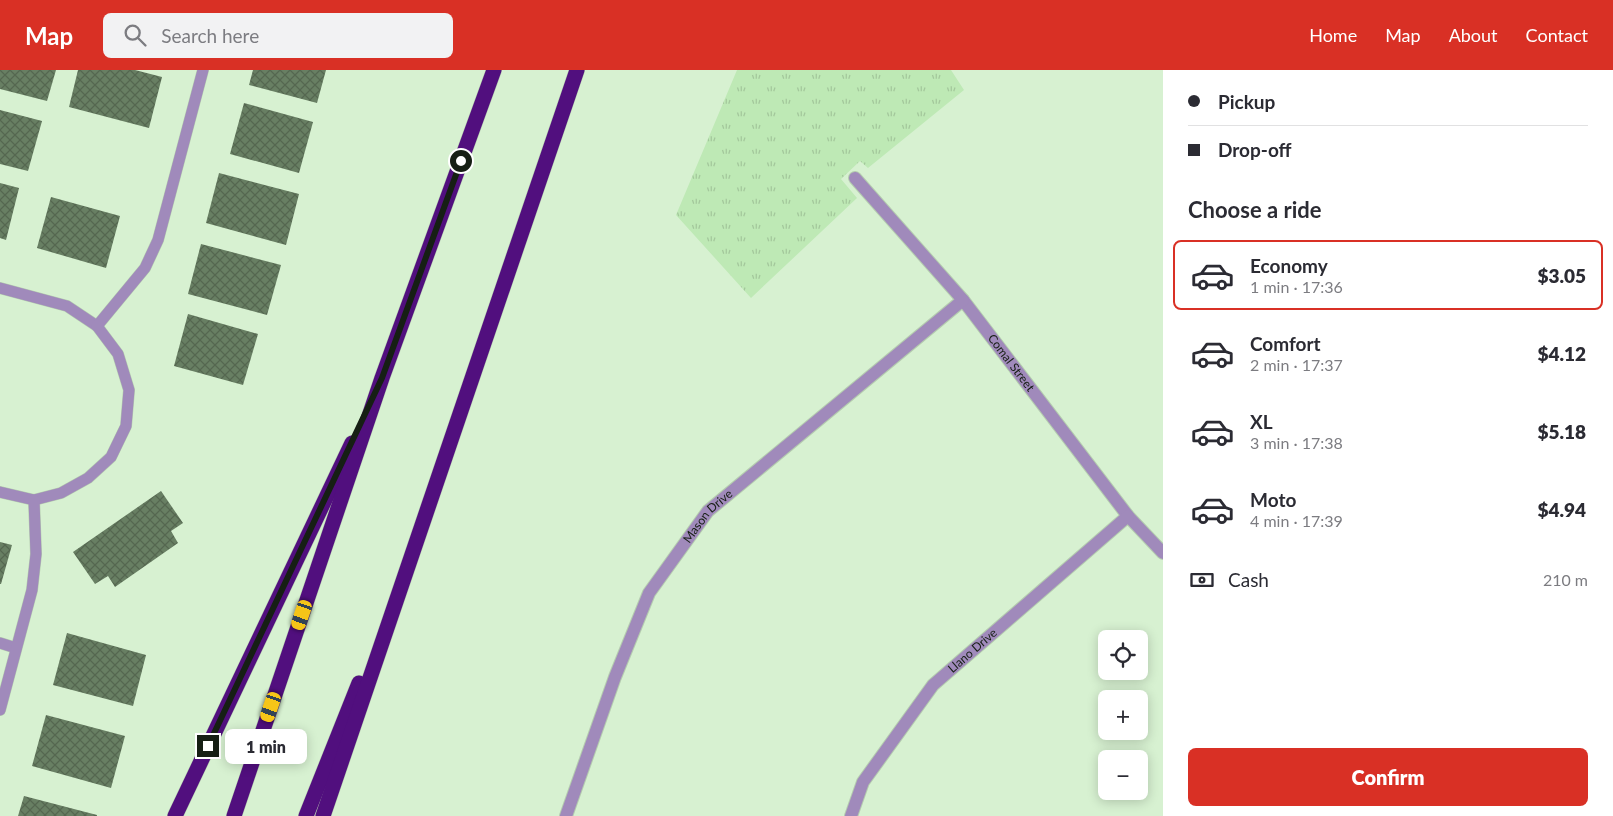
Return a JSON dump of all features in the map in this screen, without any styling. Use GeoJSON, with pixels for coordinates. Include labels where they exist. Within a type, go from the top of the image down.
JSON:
{"type":"FeatureCollection","features":[{"type":"Feature","properties":{"kind":"highway"},"geometry":{"type":"LineString","coordinates":[[234,816],[382,378],[494,70]]}},
{"type":"Feature","properties":{"kind":"highway"},"geometry":{"type":"LineString","coordinates":[[323,816],[577,70]]}},
{"type":"Feature","properties":{"kind":"highway"},"geometry":{"type":"LineString","coordinates":[[175,816],[382,378]]}},
{"type":"Feature","properties":{"kind":"highway"},"geometry":{"type":"LineString","coordinates":[[306,816],[436,484]]}},
{"type":"Feature","properties":{"kind":"street","name":"Comal Street"},"geometry":{"type":"LineString","coordinates":[[855,178],[962,300],[1128,516],[1163,553]]}},
{"type":"Feature","properties":{"kind":"street","name":"Mason Drive"},"geometry":{"type":"LineString","coordinates":[[566,816],[615,677],[649,593],[708,511],[962,300]]}},
{"type":"Feature","properties":{"kind":"street","name":"Llano Drive"},"geometry":{"type":"LineString","coordinates":[[851,816],[864,782],[933,685],[1128,516]]}},
{"type":"Feature","properties":{"kind":"lane"},"geometry":{"type":"LineString","coordinates":[[97,326],[145,268],[158,240],[203,70]]}},
{"type":"Feature","properties":{"kind":"lane"},"geometry":{"type":"LineString","coordinates":[[0,288],[66,306],[97,326],[118,354],[129,390],[126,426],[111,457],[88,478],[61,493],[34,500],[0,492]]}},
{"type":"Feature","properties":{"kind":"lane"},"geometry":{"type":"LineString","coordinates":[[0,710],[32,590],[36,554],[34,500]]}},
{"type":"Feature","properties":{"kind":"lane"},"geometry":{"type":"LineString","coordinates":[[0,643],[16,648]]}},
{"type":"Feature","properties":{"kind":"green space"},"geometry":{"type":"Polygon","coordinates":[[[737,70],[951,70],[964,90],[868,168],[860,161],[841,179],[857,198],[751,298],[676,215],[737,70]]]}},
{"type":"Feature","properties":{"kind":"building"},"geometry":{"type":"Polygon","coordinates":[[[0,70],[56,70],[47,101],[0,89],[0,70]]]}},
{"type":"Feature","properties":{"kind":"building"},"geometry":{"type":"Polygon","coordinates":[[[78,70],[135,70],[162,77],[149,128],[69,107],[78,70]]]}},
{"type":"Feature","properties":{"kind":"building"},"geometry":{"type":"Polygon","coordinates":[[[253,70],[326,70],[317,103],[249,85],[253,70]]]}},
{"type":"Feature","properties":{"kind":"building"},"geometry":{"type":"Polygon","coordinates":[[[244,103],[313,122],[299,173],[230,154],[244,103]]]}},
{"type":"Feature","properties":{"kind":"building"},"geometry":{"type":"Polygon","coordinates":[[[0,110],[42,121],[28,171],[0,164],[0,110]]]}},
{"type":"Feature","properties":{"kind":"building"},"geometry":{"type":"Polygon","coordinates":[[[219,173],[299,194],[286,245],[206,223],[219,173]]]}},
{"type":"Feature","properties":{"kind":"building"},"geometry":{"type":"Polygon","coordinates":[[[0,183],[19,188],[6,240],[0,238],[0,183]]]}},
{"type":"Feature","properties":{"kind":"building"},"geometry":{"type":"Polygon","coordinates":[[[51,197],[120,216],[106,268],[37,248],[51,197]]]}},
{"type":"Feature","properties":{"kind":"building"},"geometry":{"type":"Polygon","coordinates":[[[201,244],[281,265],[267,315],[188,294],[201,244]]]}},
{"type":"Feature","properties":{"kind":"building"},"geometry":{"type":"Polygon","coordinates":[[[188,314],[258,334],[243,385],[174,366],[188,314]]]}},
{"type":"Feature","properties":{"kind":"building"},"geometry":{"type":"Polygon","coordinates":[[[161,491],[183,523],[171,531],[178,543],[115,587],[108,576],[95,584],[73,552],[161,491]]]}},
{"type":"Feature","properties":{"kind":"building"},"geometry":{"type":"Polygon","coordinates":[[[0,542],[12,545],[1,584],[0,584],[0,542]]]}},
{"type":"Feature","properties":{"kind":"building"},"geometry":{"type":"Polygon","coordinates":[[[67,633],[146,655],[133,706],[53,685],[67,633]]]}},
{"type":"Feature","properties":{"kind":"building"},"geometry":{"type":"Polygon","coordinates":[[[46,715],[125,736],[111,788],[32,766],[46,715]]]}},
{"type":"Feature","properties":{"kind":"building"},"geometry":{"type":"Polygon","coordinates":[[[24,796],[97,815],[97,816],[18,816],[24,796]]]}},
{"type":"Feature","properties":{"kind":"route"},"geometry":{"type":"LineString","coordinates":[[208,746],[382,378],[461,161]]}}]}
